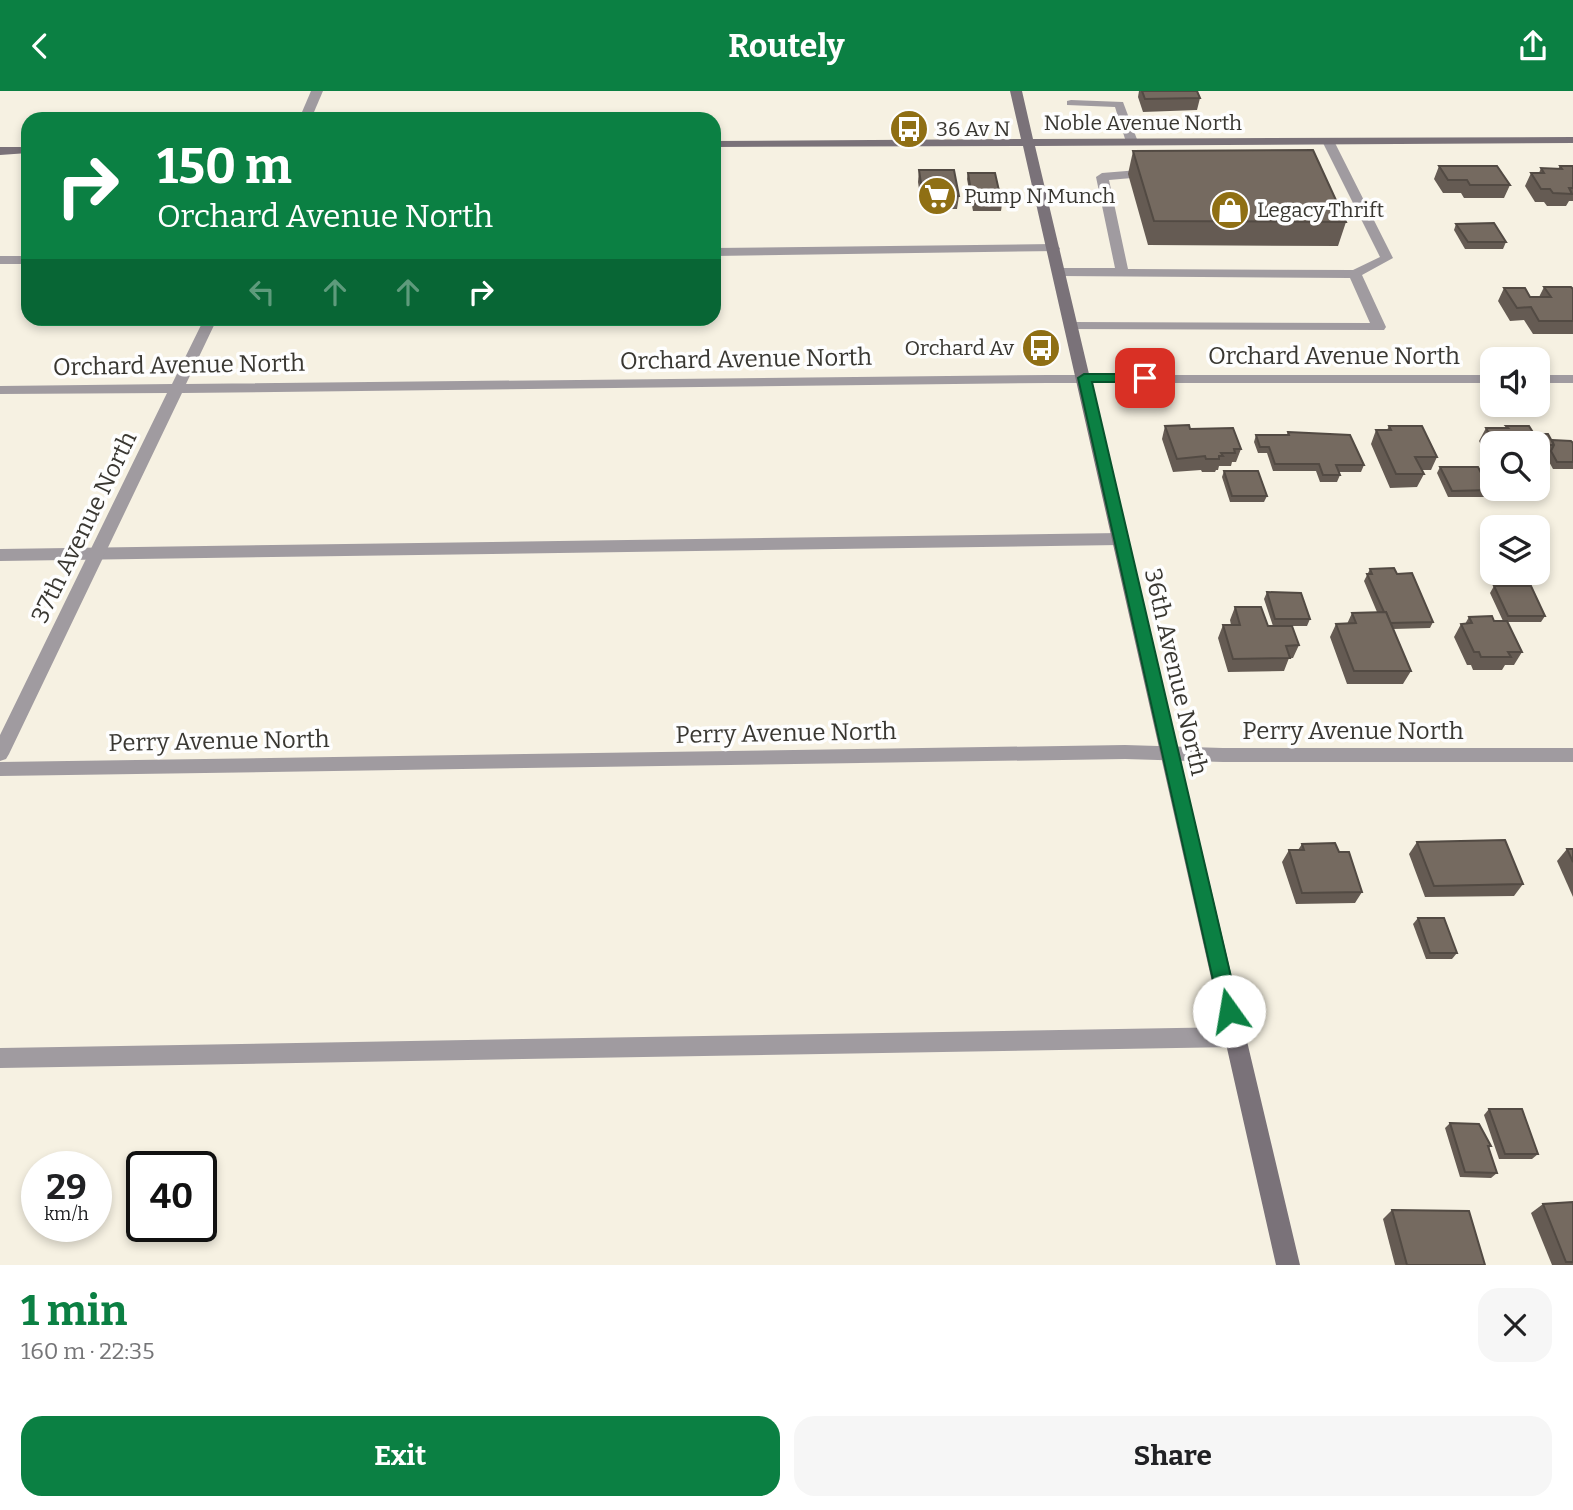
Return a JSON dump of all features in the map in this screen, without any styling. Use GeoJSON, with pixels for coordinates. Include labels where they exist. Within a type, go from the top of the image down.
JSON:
{"type":"FeatureCollection","features":[{"type":"Feature","properties":{"kind":"street"},"geometry":{"type":"LineString","coordinates":[[308,112],[317,91]]}},
{"type":"Feature","properties":{"kind":"street","name":"36th Avenue North"},"geometry":{"type":"LineString","coordinates":[[1017,91],[1288,1265]]}},
{"type":"Feature","properties":{"kind":"street"},"geometry":{"type":"LineString","coordinates":[[1071,103],[1119,103],[1132,142]]}},
{"type":"Feature","properties":{"kind":"street","name":"Noble Avenue North"},"geometry":{"type":"LineString","coordinates":[[721,145],[1132,142],[1170,146],[1328,141],[1573,140]]}},
{"type":"Feature","properties":{"kind":"street"},"geometry":{"type":"LineString","coordinates":[[1060,272],[1355,274],[1387,258],[1338,173],[1328,141]]}},
{"type":"Feature","properties":{"kind":"street"},"geometry":{"type":"LineString","coordinates":[[0,151],[21,150]]}},
{"type":"Feature","properties":{"kind":"street"},"geometry":{"type":"LineString","coordinates":[[1122,272],[1102,177],[1168,173]]}},
{"type":"Feature","properties":{"kind":"street"},"geometry":{"type":"LineString","coordinates":[[721,252],[1054,248]]}},
{"type":"Feature","properties":{"kind":"street"},"geometry":{"type":"LineString","coordinates":[[0,260],[21,260]]}},
{"type":"Feature","properties":{"kind":"street"},"geometry":{"type":"LineString","coordinates":[[1072,326],[1378,327],[1355,274]]}},
{"type":"Feature","properties":{"kind":"street","name":"37th Avenue North"},"geometry":{"type":"LineString","coordinates":[[0,754],[207,326]]}},
{"type":"Feature","properties":{"kind":"street","name":"Orchard Avenue North"},"geometry":{"type":"LineString","coordinates":[[0,390],[1084,378],[1480,379]]}},
{"type":"Feature","properties":{"kind":"street"},"geometry":{"type":"LineString","coordinates":[[1550,379],[1573,379]]}},
{"type":"Feature","properties":{"kind":"street"},"geometry":{"type":"LineString","coordinates":[[0,555],[1121,539]]}},
{"type":"Feature","properties":{"kind":"street","name":"Perry Avenue North"},"geometry":{"type":"LineString","coordinates":[[0,769],[1125,752],[1573,755]]}},
{"type":"Feature","properties":{"kind":"street"},"geometry":{"type":"LineString","coordinates":[[0,1058],[1235,1037]]}},
{"type":"Feature","properties":{"kind":"building"},"geometry":{"type":"Polygon","coordinates":[[[1142,91],[1197,91],[1200,98],[1145,99],[1142,91]]]}},
{"type":"Feature","properties":{"kind":"building","name":"Legacy Thrift"},"geometry":{"type":"Polygon","coordinates":[[[1313,150],[1346,222],[1154,221],[1133,151],[1313,150]]]}},
{"type":"Feature","properties":{"kind":"building"},"geometry":{"type":"Polygon","coordinates":[[[1439,166],[1497,166],[1510,185],[1470,185],[1467,180],[1448,180],[1439,166]]]}},
{"type":"Feature","properties":{"kind":"building"},"geometry":{"type":"Polygon","coordinates":[[[1560,166],[1573,166],[1573,188],[1569,188],[1572,194],[1541,189],[1531,173],[1544,173],[1541,168],[1562,169],[1560,166]]]}},
{"type":"Feature","properties":{"kind":"building"},"geometry":{"type":"Polygon","coordinates":[[[919,170],[954,170],[959,196],[923,197],[919,170]]]}},
{"type":"Feature","properties":{"kind":"building"},"geometry":{"type":"Polygon","coordinates":[[[968,173],[995,173],[1002,204],[973,204],[968,173]]]}},
{"type":"Feature","properties":{"kind":"building"},"geometry":{"type":"Polygon","coordinates":[[[1494,223],[1506,242],[1468,242],[1456,224],[1494,223]]]}},
{"type":"Feature","properties":{"kind":"building"},"geometry":{"type":"Polygon","coordinates":[[[1544,287],[1573,289],[1573,321],[1539,321],[1531,307],[1517,308],[1504,288],[1525,288],[1530,297],[1551,297],[1544,287]]]}},
{"type":"Feature","properties":{"kind":"building"},"geometry":{"type":"Polygon","coordinates":[[[1189,425],[1190,429],[1233,428],[1241,449],[1234,449],[1235,453],[1221,453],[1223,456],[1219,456],[1219,459],[1206,459],[1205,456],[1177,459],[1165,426],[1189,425]]]}},
{"type":"Feature","properties":{"kind":"building"},"geometry":{"type":"Polygon","coordinates":[[[1389,426],[1422,426],[1437,457],[1415,457],[1424,474],[1396,474],[1376,430],[1391,430],[1389,426]]]}},
{"type":"Feature","properties":{"kind":"building"},"geometry":{"type":"Polygon","coordinates":[[[1506,426],[1529,426],[1532,431],[1488,431],[1486,428],[1508,428],[1506,426]]]}},
{"type":"Feature","properties":{"kind":"building"},"geometry":{"type":"Polygon","coordinates":[[[1288,432],[1350,435],[1364,465],[1336,465],[1340,475],[1323,475],[1319,464],[1275,464],[1269,447],[1260,447],[1256,435],[1289,435],[1288,432]]]}},
{"type":"Feature","properties":{"kind":"building"},"geometry":{"type":"Polygon","coordinates":[[[1552,440],[1573,443],[1573,462],[1557,462],[1551,451],[1554,445],[1552,440]]]}},
{"type":"Feature","properties":{"kind":"building"},"geometry":{"type":"Polygon","coordinates":[[[1440,467],[1478,467],[1480,490],[1452,491],[1440,467]]]}},
{"type":"Feature","properties":{"kind":"building"},"geometry":{"type":"Polygon","coordinates":[[[1224,471],[1258,471],[1267,496],[1232,496],[1224,471]]]}},
{"type":"Feature","properties":{"kind":"building"},"geometry":{"type":"Polygon","coordinates":[[[1394,568],[1397,574],[1412,573],[1433,622],[1390,623],[1367,574],[1372,574],[1370,569],[1394,568]]]}},
{"type":"Feature","properties":{"kind":"building"},"geometry":{"type":"Polygon","coordinates":[[[1494,586],[1531,586],[1545,616],[1508,616],[1494,586]]]}},
{"type":"Feature","properties":{"kind":"building"},"geometry":{"type":"Polygon","coordinates":[[[1267,592],[1301,593],[1310,619],[1275,619],[1267,592]]]}},
{"type":"Feature","properties":{"kind":"building"},"geometry":{"type":"Polygon","coordinates":[[[1235,607],[1261,607],[1268,626],[1292,626],[1299,645],[1286,646],[1290,658],[1233,659],[1223,625],[1240,625],[1235,607]]]}},
{"type":"Feature","properties":{"kind":"building"},"geometry":{"type":"Polygon","coordinates":[[[1386,612],[1411,671],[1354,671],[1336,624],[1356,623],[1352,613],[1386,612]]]}},
{"type":"Feature","properties":{"kind":"building"},"geometry":{"type":"Polygon","coordinates":[[[1492,616],[1494,621],[1507,621],[1522,652],[1508,652],[1511,657],[1481,657],[1479,652],[1474,652],[1461,624],[1472,623],[1469,617],[1492,616]]]}},
{"type":"Feature","properties":{"kind":"building"},"geometry":{"type":"Polygon","coordinates":[[[1505,840],[1523,884],[1434,886],[1417,842],[1505,840]]]}},
{"type":"Feature","properties":{"kind":"building"},"geometry":{"type":"Polygon","coordinates":[[[1335,843],[1339,852],[1349,852],[1362,892],[1302,893],[1289,850],[1304,850],[1302,844],[1335,843]]]}},
{"type":"Feature","properties":{"kind":"building"},"geometry":{"type":"Polygon","coordinates":[[[1567,849],[1573,849],[1573,862],[1567,849]]]}},
{"type":"Feature","properties":{"kind":"building"},"geometry":{"type":"Polygon","coordinates":[[[1418,918],[1444,918],[1457,953],[1430,953],[1418,918]]]}},
{"type":"Feature","properties":{"kind":"building"},"geometry":{"type":"Polygon","coordinates":[[[1489,1109],[1522,1109],[1538,1154],[1505,1154],[1489,1109]]]}},
{"type":"Feature","properties":{"kind":"building"},"geometry":{"type":"Polygon","coordinates":[[[1450,1123],[1479,1124],[1491,1146],[1488,1146],[1497,1173],[1465,1172],[1450,1123]]]}},
{"type":"Feature","properties":{"kind":"building"},"geometry":{"type":"Polygon","coordinates":[[[1573,1202],[1573,1262],[1566,1262],[1543,1204],[1573,1202]]]}},
{"type":"Feature","properties":{"kind":"building"},"geometry":{"type":"Polygon","coordinates":[[[1392,1210],[1469,1211],[1485,1265],[1407,1265],[1392,1210]]]}},
{"type":"Feature","properties":{"kind":"place","name":"36 Av N"},"geometry":{"type":"Point","coordinates":[909,129]}},
{"type":"Feature","properties":{"kind":"place","name":"Pump N Munch"},"geometry":{"type":"Point","coordinates":[937,196]}},
{"type":"Feature","properties":{"kind":"place","name":"Legacy Thrift"},"geometry":{"type":"Point","coordinates":[1230,210]}},
{"type":"Feature","properties":{"kind":"place","name":"Orchard Av"},"geometry":{"type":"Point","coordinates":[1041,348]}},
{"type":"Feature","properties":{"kind":"route"},"geometry":{"type":"LineString","coordinates":[[1145,378],[1084,378],[1229,1011]]}}]}
